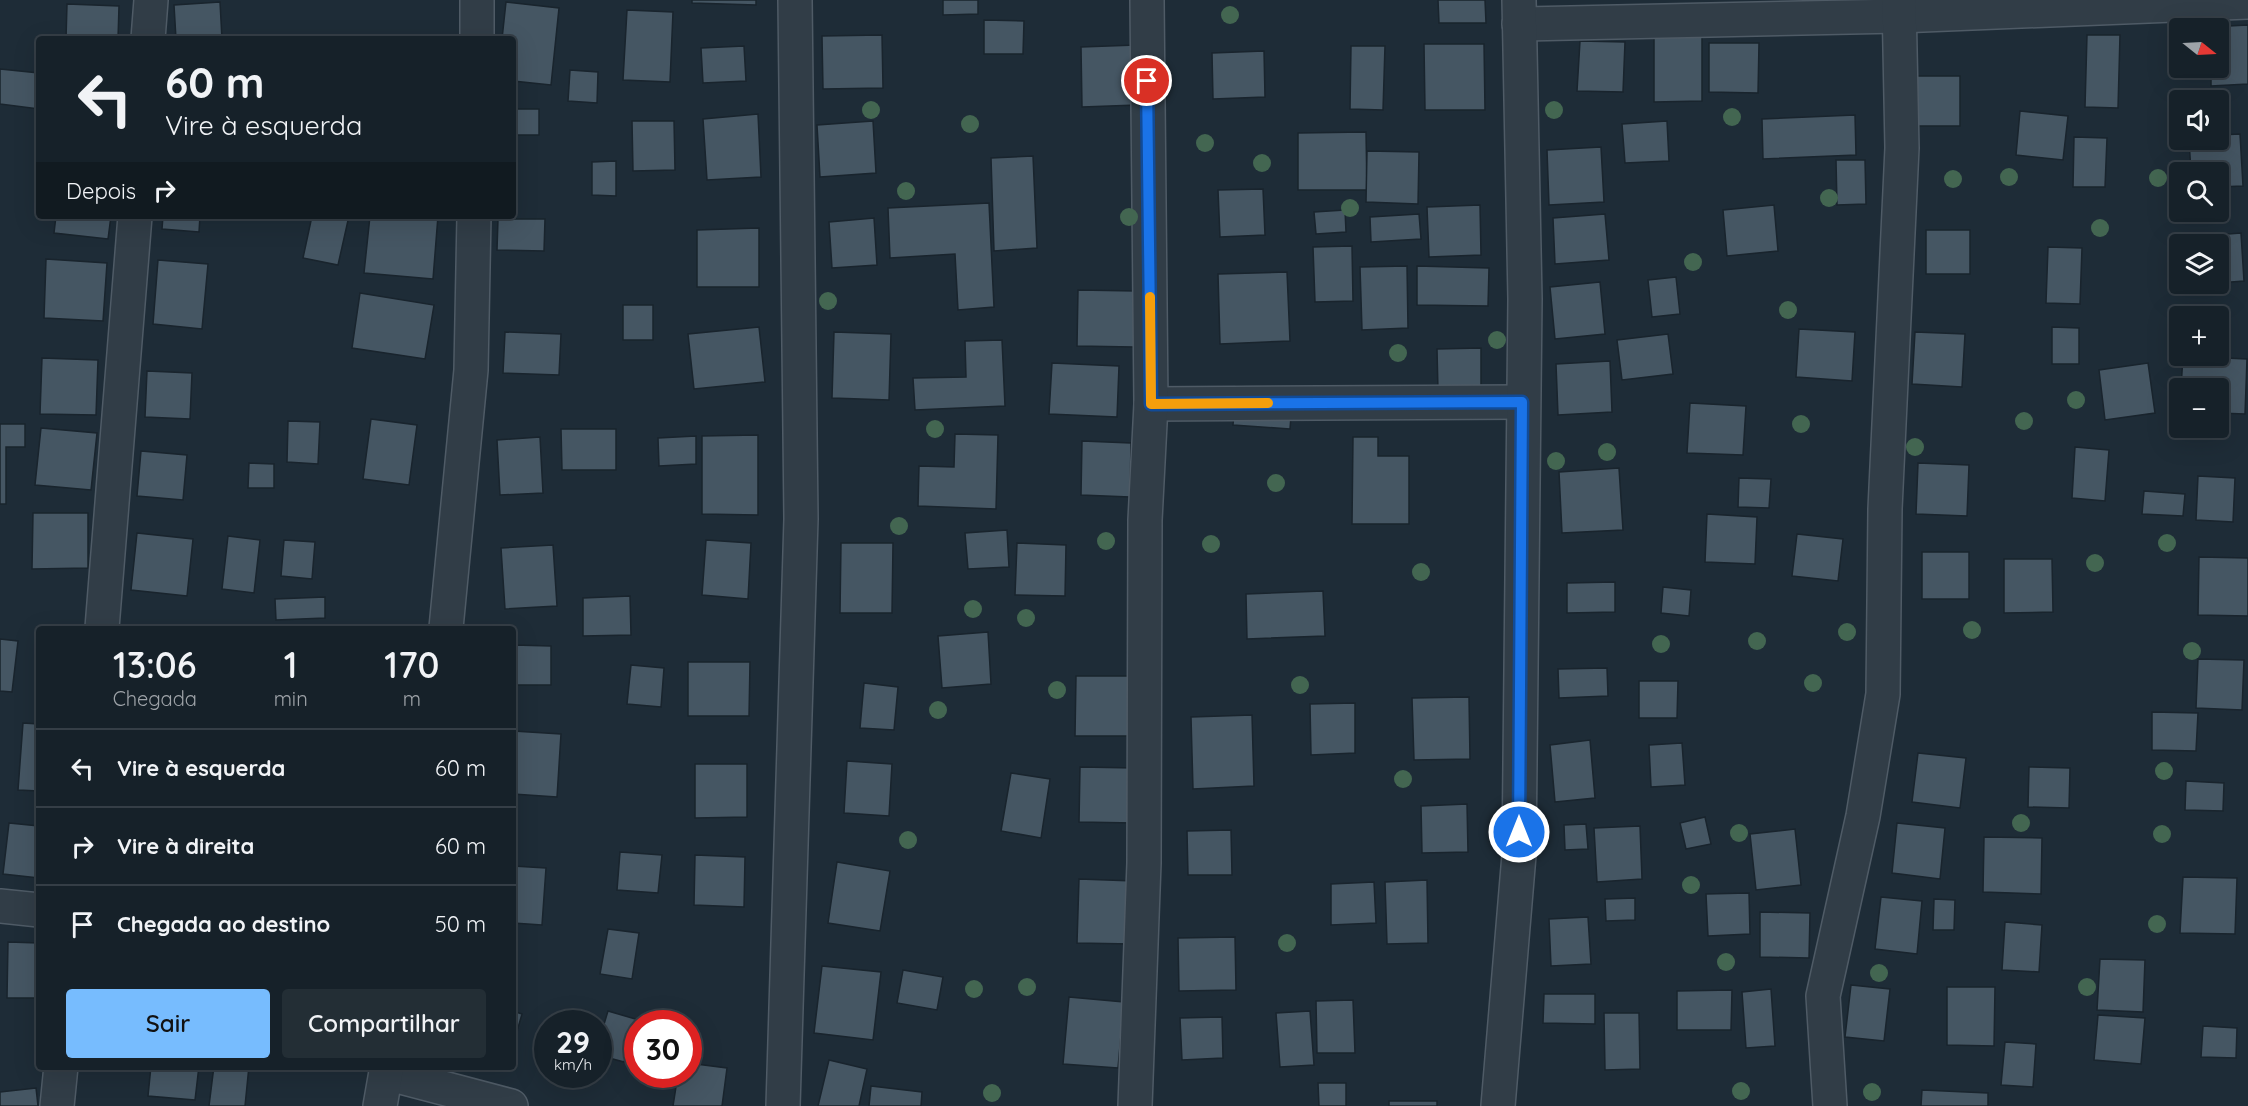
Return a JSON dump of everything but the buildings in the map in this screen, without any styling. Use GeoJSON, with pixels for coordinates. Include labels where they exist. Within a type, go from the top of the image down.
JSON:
{"type":"FeatureCollection","features":[{"type":"Feature","properties":{"kind":"street"},"geometry":{"type":"LineString","coordinates":[[148,36],[151,0]]}},
{"type":"Feature","properties":{"kind":"street"},"geometry":{"type":"LineString","coordinates":[[477,0],[477,36]]}},
{"type":"Feature","properties":{"kind":"street"},"geometry":{"type":"LineString","coordinates":[[783,1106],[801,519],[795,0]]}},
{"type":"Feature","properties":{"kind":"street"},"geometry":{"type":"LineString","coordinates":[[1135,1106],[1144,863],[1145,527],[1151,404],[1147,0]]}},
{"type":"Feature","properties":{"kind":"street"},"geometry":{"type":"LineString","coordinates":[[1498,1106],[1519,855],[1522,402],[1525,299],[1519,12],[2248,2]]}},
{"type":"Feature","properties":{"kind":"street"},"geometry":{"type":"LineString","coordinates":[[1830,1106],[1824,996],[1863,816],[1883,694],[1884,508],[1902,148],[1899,8]]}},
{"type":"Feature","properties":{"kind":"street"},"geometry":{"type":"LineString","coordinates":[[102,626],[135,219]]}},
{"type":"Feature","properties":{"kind":"street"},"geometry":{"type":"LineString","coordinates":[[446,626],[471,370],[474,219]]}},
{"type":"Feature","properties":{"kind":"street"},"geometry":{"type":"LineString","coordinates":[[1151,404],[1522,402]]}},
{"type":"Feature","properties":{"kind":"street"},"geometry":{"type":"LineString","coordinates":[[0,906],[36,910]]}},
{"type":"Feature","properties":{"kind":"street"},"geometry":{"type":"LineString","coordinates":[[57,1106],[61,1070]]}},
{"type":"Feature","properties":{"kind":"street"},"geometry":{"type":"LineString","coordinates":[[380,1106],[387,1070],[511,1106]]}},
{"type":"Feature","properties":{"kind":"slow traffic"},"geometry":{"type":"LineString","coordinates":[[1150,297],[1151,404],[1268,403]]}},
{"type":"Feature","properties":{"kind":"route"},"geometry":{"type":"LineString","coordinates":[[1147,81],[1151,404],[1522,402],[1519,832]]}}]}
